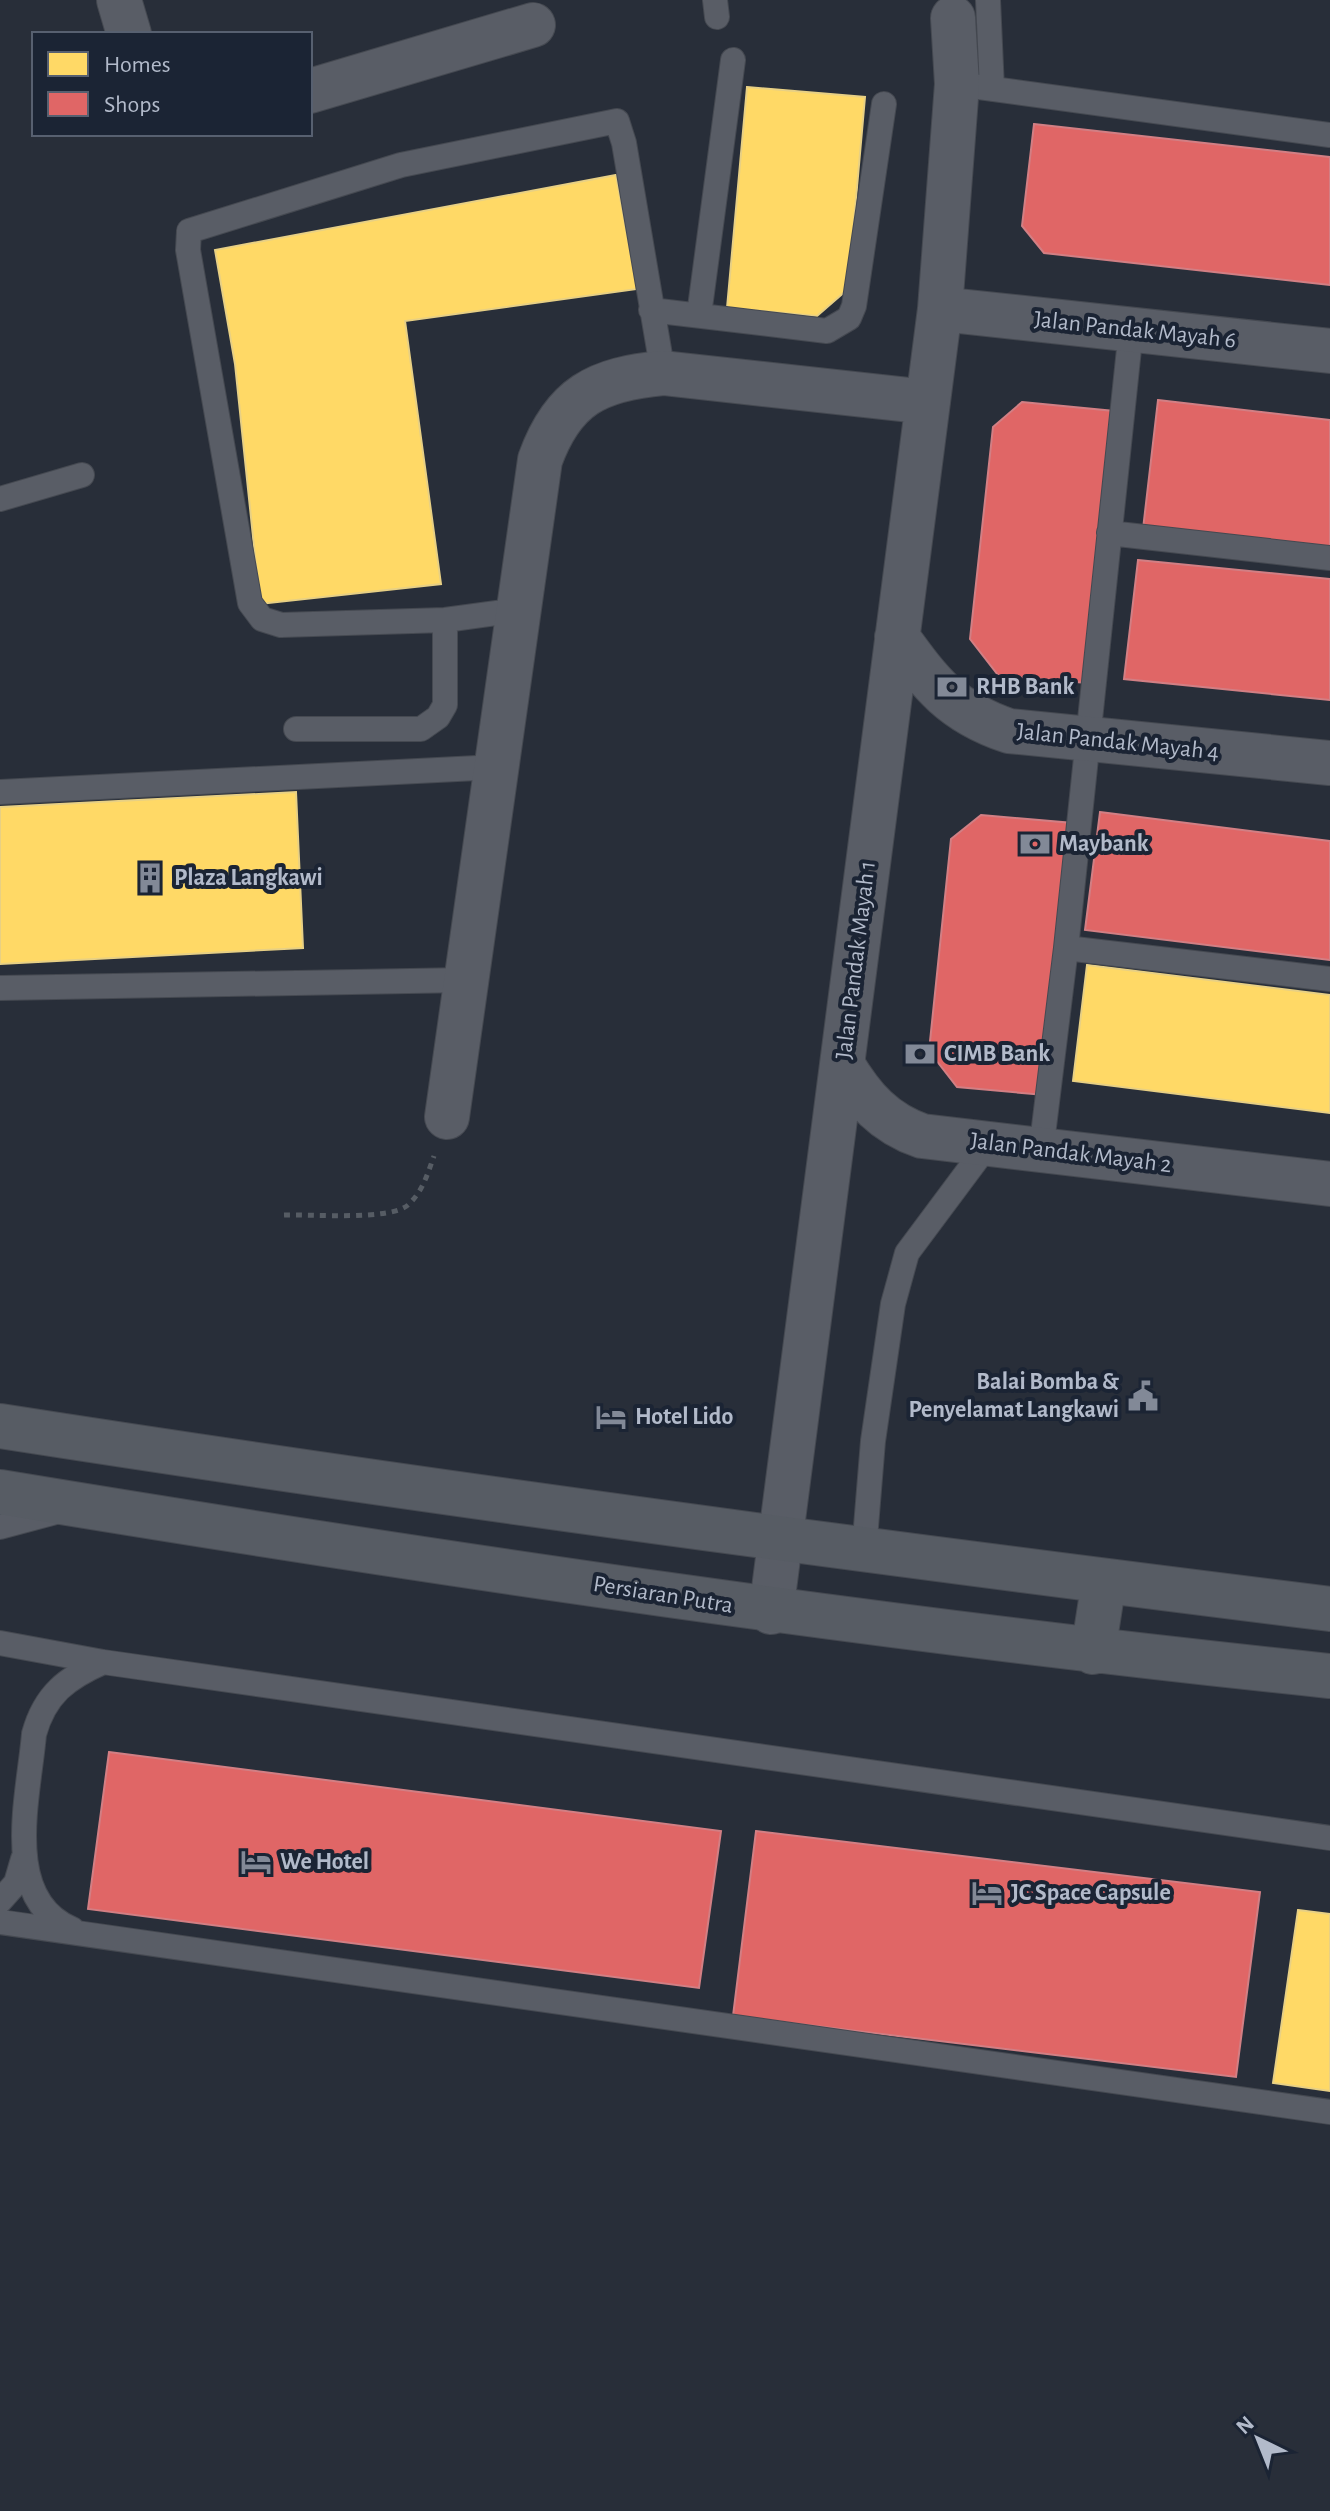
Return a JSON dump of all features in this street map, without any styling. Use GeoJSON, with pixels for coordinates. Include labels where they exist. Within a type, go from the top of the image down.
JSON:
{"type":"FeatureCollection","features":[{"type":"Feature","properties":{"kind":"main road"},"geometry":{"type":"LineString","coordinates":[[0,1426],[780,1541],[1330,1609]]}},
{"type":"Feature","properties":{"kind":"main road","name":"Persiaran Putra"},"geometry":{"type":"LineString","coordinates":[[0,1492],[771,1612],[1093,1652],[1330,1676]]}},
{"type":"Feature","properties":{"kind":"main road"},"geometry":{"type":"LineString","coordinates":[[1093,1652],[1104,1581]]}},
{"type":"Feature","properties":{"kind":"street"},"geometry":{"type":"LineString","coordinates":[[119,0],[128,32]]}},
{"type":"Feature","properties":{"kind":"street","name":"Jalan Pandak Mayah 1"},"geometry":{"type":"LineString","coordinates":[[771,1612],[940,309],[975,86],[971,9]]}},
{"type":"Feature","properties":{"kind":"street"},"geometry":{"type":"LineString","coordinates":[[312,90],[533,25]]}},
{"type":"Feature","properties":{"kind":"street","name":"Jalan Pandak Mayah 6"},"geometry":{"type":"LineString","coordinates":[[940,309],[1330,351]]}},
{"type":"Feature","properties":{"kind":"street"},"geometry":{"type":"LineString","coordinates":[[447,1117],[540,460],[550,432],[569,406],[594,388],[624,376],[663,373],[928,402]]}},
{"type":"Feature","properties":{"kind":"street","name":"Jalan Pandak Mayah 4"},"geometry":{"type":"LineString","coordinates":[[897,637],[954,706],[977,721],[1009,731],[1330,763]]}},
{"type":"Feature","properties":{"kind":"street","name":"Jalan Pandak Mayah 2"},"geometry":{"type":"LineString","coordinates":[[842,1064],[858,1090],[898,1127],[922,1136],[1330,1184]]}},
{"type":"Feature","properties":{"kind":"lane"},"geometry":{"type":"LineString","coordinates":[[699,315],[733,60]]}},
{"type":"Feature","properties":{"kind":"lane"},"geometry":{"type":"LineString","coordinates":[[975,86],[1330,135]]}},
{"type":"Feature","properties":{"kind":"lane"},"geometry":{"type":"LineString","coordinates":[[651,310],[827,331],[849,318],[854,306],[884,104]]}},
{"type":"Feature","properties":{"kind":"lane"},"geometry":{"type":"LineString","coordinates":[[519,610],[445,620],[281,625],[262,619],[250,603],[188,250],[189,231],[401,165],[617,121],[624,143],[663,373]]}},
{"type":"Feature","properties":{"kind":"lane"},"geometry":{"type":"LineString","coordinates":[[1041,1151],[1066,948],[1131,330]]}},
{"type":"Feature","properties":{"kind":"lane"},"geometry":{"type":"LineString","coordinates":[[0,499],[82,475]]}},
{"type":"Feature","properties":{"kind":"lane"},"geometry":{"type":"LineString","coordinates":[[1109,533],[1330,558]]}},
{"type":"Feature","properties":{"kind":"lane"},"geometry":{"type":"LineString","coordinates":[[296,729],[421,729],[438,717],[445,705],[445,620]]}},
{"type":"Feature","properties":{"kind":"lane"},"geometry":{"type":"LineString","coordinates":[[0,792],[497,767]]}},
{"type":"Feature","properties":{"kind":"lane"},"geometry":{"type":"LineString","coordinates":[[1066,948],[1330,979]]}},
{"type":"Feature","properties":{"kind":"lane"},"geometry":{"type":"LineString","coordinates":[[0,988],[466,980]]}},
{"type":"Feature","properties":{"kind":"lane"},"geometry":{"type":"LineString","coordinates":[[864,1551],[873,1441],[893,1304],[907,1253],[989,1143]]}},
{"type":"Feature","properties":{"kind":"lane"},"geometry":{"type":"LineString","coordinates":[[0,1527],[82,1505]]}},
{"type":"Feature","properties":{"kind":"lane"},"geometry":{"type":"LineString","coordinates":[[0,1643],[103,1662],[1330,1838]]}},
{"type":"Feature","properties":{"kind":"lane"},"geometry":{"type":"LineString","coordinates":[[85,1934],[62,1925],[45,1912],[26,1873],[25,1850],[34,1734],[39,1715],[53,1692],[71,1676],[103,1662]]}},
{"type":"Feature","properties":{"kind":"lane"},"geometry":{"type":"LineString","coordinates":[[0,1901],[16,1883],[25,1850]]}},
{"type":"Feature","properties":{"kind":"lane"},"geometry":{"type":"LineString","coordinates":[[0,1922],[1330,2112]]}},
{"type":"Feature","properties":{"kind":"path"},"geometry":{"type":"LineString","coordinates":[[284,1215],[384,1213],[405,1208],[422,1189],[447,1117]]}},
{"type":"Feature","properties":{"kind":"building: Homes"},"geometry":{"type":"Polygon","coordinates":[[[747,87],[865,97],[848,289],[817,316],[727,308],[747,87]]]}},
{"type":"Feature","properties":{"kind":"building: Homes"},"geometry":{"type":"Polygon","coordinates":[[[616,175],[637,289],[405,321],[441,584],[260,604],[235,364],[215,250],[616,175]]]}},
{"type":"Feature","properties":{"kind":"building: Homes","name":"Plaza Langkawi"},"geometry":{"type":"Polygon","coordinates":[[[296,792],[303,948],[0,964],[0,807],[296,792]]]}},
{"type":"Feature","properties":{"kind":"building: Homes"},"geometry":{"type":"Polygon","coordinates":[[[1087,965],[1330,995],[1330,1113],[1073,1081],[1087,965]]]}},
{"type":"Feature","properties":{"kind":"building: Homes"},"geometry":{"type":"Polygon","coordinates":[[[1298,1910],[1330,1914],[1330,2091],[1273,2083],[1298,1910]]]}},
{"type":"Feature","properties":{"kind":"building: Shops"},"geometry":{"type":"Polygon","coordinates":[[[1034,124],[1330,157],[1330,285],[1044,253],[1022,226],[1034,124]]]}},
{"type":"Feature","properties":{"kind":"building: Shops"},"geometry":{"type":"Polygon","coordinates":[[[1158,400],[1330,420],[1330,550],[1143,529],[1158,400]]]}},
{"type":"Feature","properties":{"kind":"building: Shops"},"geometry":{"type":"Polygon","coordinates":[[[1022,402],[1114,411],[1086,683],[998,675],[970,639],[993,427],[1022,402]]]}},
{"type":"Feature","properties":{"kind":"building: Shops"},"geometry":{"type":"Polygon","coordinates":[[[1138,560],[1330,579],[1330,700],[1124,679],[1138,560]]]}},
{"type":"Feature","properties":{"kind":"building: Shops"},"geometry":{"type":"Polygon","coordinates":[[[1100,812],[1330,841],[1330,960],[1085,930],[1100,812]]]}},
{"type":"Feature","properties":{"kind":"building: Shops"},"geometry":{"type":"Polygon","coordinates":[[[981,815],[1073,823],[1044,1095],[957,1087],[929,1051],[951,839],[981,815]]]}},
{"type":"Feature","properties":{"kind":"building: Shops"},"geometry":{"type":"Polygon","coordinates":[[[109,1752],[721,1831],[699,1988],[88,1909],[109,1752]]]}},
{"type":"Feature","properties":{"kind":"building: Shops"},"geometry":{"type":"Polygon","coordinates":[[[756,1831],[1260,1892],[1236,2077],[733,2016],[756,1831]]]}},
{"type":"Feature","properties":{"kind":"place","name":"RHB Bank"},"geometry":{"type":"Point","coordinates":[952,687]}},
{"type":"Feature","properties":{"kind":"place","name":"Maybank"},"geometry":{"type":"Point","coordinates":[1035,844]}},
{"type":"Feature","properties":{"kind":"place","name":"Plaza Langkawi"},"geometry":{"type":"Point","coordinates":[150,878]}},
{"type":"Feature","properties":{"kind":"place","name":"CIMB Bank"},"geometry":{"type":"Point","coordinates":[920,1054]}},
{"type":"Feature","properties":{"kind":"place","name":"Balai Bomba & Penyelamat Langkawi"},"geometry":{"type":"Point","coordinates":[1143,1396]}},
{"type":"Feature","properties":{"kind":"place","name":"Hotel Lido"},"geometry":{"type":"Point","coordinates":[611,1417]}},
{"type":"Feature","properties":{"kind":"place","name":"We Hotel"},"geometry":{"type":"Point","coordinates":[256,1862]}},
{"type":"Feature","properties":{"kind":"place","name":"JC Space Capsule"},"geometry":{"type":"Point","coordinates":[987,1893]}}]}
